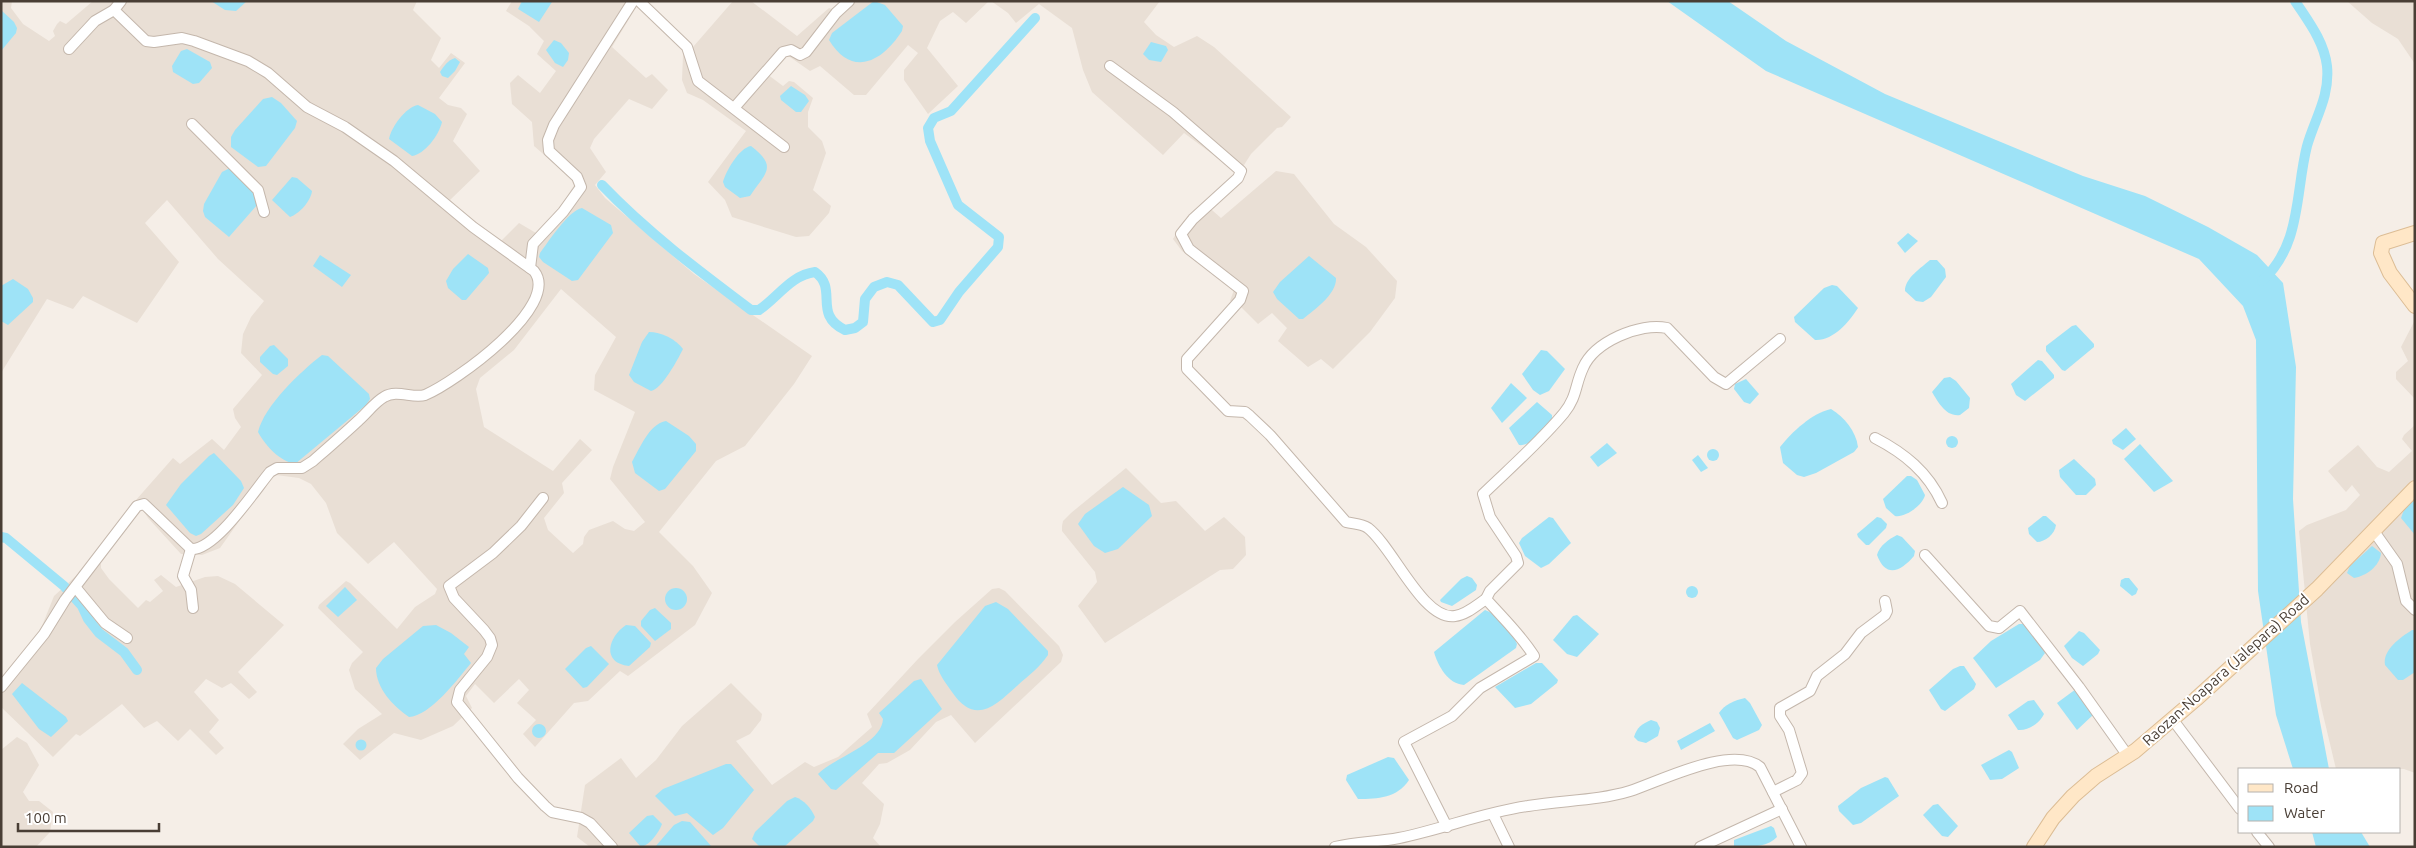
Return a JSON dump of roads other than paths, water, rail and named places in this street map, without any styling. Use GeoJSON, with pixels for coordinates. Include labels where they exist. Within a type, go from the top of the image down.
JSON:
{"type":"FeatureCollection","features":[{"type":"Feature","properties":{"kind":"main road"},"geometry":{"type":"LineString","coordinates":[[2415,233],[2383,244],[2380,253],[2390,273],[2415,306]]}},
{"type":"Feature","properties":{"kind":"main road","name":"Raozan-Noapara (Jalepara) Road"},"geometry":{"type":"LineString","coordinates":[[2034,847],[2053,818],[2073,796],[2096,776],[2128,756],[2174,720],[2317,588],[2415,488]]}},
{"type":"Feature","properties":{"kind":"street"},"geometry":{"type":"LineString","coordinates":[[69,49],[95,21],[114,10],[121,1]]}},
{"type":"Feature","properties":{"kind":"street"},"geometry":{"type":"LineString","coordinates":[[530,268],[533,244],[563,212],[581,187],[577,177],[550,151],[548,140],[554,125],[633,1]]}},
{"type":"Feature","properties":{"kind":"street"},"geometry":{"type":"LineString","coordinates":[[639,1],[688,47],[698,81],[784,147]]}},
{"type":"Feature","properties":{"kind":"street"},"geometry":{"type":"LineString","coordinates":[[734,108],[783,52],[787,50],[800,55],[806,52],[836,13],[848,1]]}},
{"type":"Feature","properties":{"kind":"street"},"geometry":{"type":"LineString","coordinates":[[1,687],[44,634],[65,600],[136,506],[144,504],[190,548],[197,549],[210,540],[232,519],[270,472],[277,468],[302,468],[385,396],[402,393],[424,396],[460,374],[493,350],[524,317],[536,300],[540,286],[538,276],[530,268],[473,227],[441,198],[394,161],[345,127],[307,107],[268,73],[229,53],[188,39],[146,41],[114,10]]}},
{"type":"Feature","properties":{"kind":"street"},"geometry":{"type":"LineString","coordinates":[[1110,66],[1173,112],[1241,172],[1238,178],[1193,220],[1181,234],[1189,249],[1243,291],[1240,300],[1187,359],[1187,369],[1228,411],[1245,412],[1250,416],[1282,448],[1346,522],[1364,526],[1374,534],[1401,566],[1416,592],[1430,607],[1446,616],[1464,614],[1486,599],[1490,591],[1518,563],[1516,556],[1490,517],[1483,494],[1537,441],[1571,404],[1583,367],[1596,351],[1636,328],[1652,326],[1667,328],[1714,377],[1726,384],[1780,338]]}},
{"type":"Feature","properties":{"kind":"street"},"geometry":{"type":"LineString","coordinates":[[192,124],[258,190],[264,212]]}},
{"type":"Feature","properties":{"kind":"street"},"geometry":{"type":"LineString","coordinates":[[1875,438],[1910,460],[1927,476],[1942,503]]}},
{"type":"Feature","properties":{"kind":"street"},"geometry":{"type":"LineString","coordinates":[[543,498],[521,526],[493,553],[449,586],[454,598],[484,630],[490,638],[492,645],[487,657],[460,690],[457,702],[544,806],[552,812],[581,818],[590,823],[612,847]]}},
{"type":"Feature","properties":{"kind":"street"},"geometry":{"type":"LineString","coordinates":[[2373,530],[2397,564],[2406,601],[2415,610]]}},
{"type":"Feature","properties":{"kind":"street"},"geometry":{"type":"LineString","coordinates":[[190,548],[183,576],[191,590],[193,608]]}},
{"type":"Feature","properties":{"kind":"street"},"geometry":{"type":"LineString","coordinates":[[1925,555],[1989,626],[1999,628],[2020,611],[2080,687],[2128,756]]}},
{"type":"Feature","properties":{"kind":"street"},"geometry":{"type":"LineString","coordinates":[[75,588],[105,623],[127,638]]}},
{"type":"Feature","properties":{"kind":"street"},"geometry":{"type":"LineString","coordinates":[[1447,827],[1404,742],[1452,716],[1480,688],[1534,656],[1521,636],[1510,627],[1486,599]]}},
{"type":"Feature","properties":{"kind":"street"},"geometry":{"type":"LineString","coordinates":[[1773,792],[1797,780],[1802,773],[1789,730],[1780,716],[1780,708],[1810,691],[1817,676],[1845,654],[1861,633],[1885,615],[1887,611],[1885,600]]}},
{"type":"Feature","properties":{"kind":"street"},"geometry":{"type":"LineString","coordinates":[[2174,720],[2238,806]]}},
{"type":"Feature","properties":{"kind":"street"},"geometry":{"type":"LineString","coordinates":[[1335,847],[1396,843],[1493,814],[1531,805],[1600,798],[1630,791],[1688,770],[1726,760],[1740,759],[1753,762],[1760,767],[1801,847]]}},
{"type":"Feature","properties":{"kind":"street"},"geometry":{"type":"LineString","coordinates":[[1700,847],[1782,809]]}},
{"type":"Feature","properties":{"kind":"street"},"geometry":{"type":"LineString","coordinates":[[1493,814],[1509,847]]}},
{"type":"Feature","properties":{"kind":"street"},"geometry":{"type":"LineString","coordinates":[[2258,833],[2268,847]]}},
{"type":"Feature","properties":{"kind":"water"},"geometry":{"type":"Polygon","coordinates":[[[211,1],[247,1],[236,11],[225,10],[211,1]]]}},
{"type":"Feature","properties":{"kind":"water"},"geometry":{"type":"Polygon","coordinates":[[[522,1],[552,2],[539,22],[518,9],[522,1]]]}},
{"type":"Feature","properties":{"kind":"water"},"geometry":{"type":"Polygon","coordinates":[[[874,1],[885,5],[903,26],[902,31],[885,51],[876,57],[867,61],[857,62],[847,59],[838,52],[829,40],[832,33],[874,1]]]}},
{"type":"Feature","properties":{"kind":"water"},"geometry":{"type":"Polygon","coordinates":[[[1667,1],[1728,1],[1786,41],[1885,94],[2083,176],[2145,196],[2208,227],[2257,255],[2283,283],[2296,367],[2293,499],[2301,622],[2329,768],[2293,768],[2276,715],[2258,591],[2256,340],[2243,306],[2199,259],[1766,71],[1667,1]]]}},
{"type":"Feature","properties":{"kind":"water"},"geometry":{"type":"Polygon","coordinates":[[[1,10],[14,22],[17,28],[16,33],[1,51],[1,10]]]}},
{"type":"Feature","properties":{"kind":"water"},"geometry":{"type":"Polygon","coordinates":[[[554,40],[561,43],[569,53],[568,60],[563,67],[555,63],[546,50],[554,40]]]}},
{"type":"Feature","properties":{"kind":"water"},"geometry":{"type":"Polygon","coordinates":[[[1151,42],[1166,46],[1168,50],[1161,62],[1149,60],[1143,54],[1151,42]]]}},
{"type":"Feature","properties":{"kind":"water"},"geometry":{"type":"Polygon","coordinates":[[[187,49],[210,62],[212,68],[199,83],[193,84],[173,72],[172,66],[181,51],[187,49]]]}},
{"type":"Feature","properties":{"kind":"water"},"geometry":{"type":"Polygon","coordinates":[[[455,58],[460,62],[455,71],[448,78],[442,76],[440,72],[448,62],[455,58]]]}},
{"type":"Feature","properties":{"kind":"water"},"geometry":{"type":"Polygon","coordinates":[[[791,86],[805,95],[809,101],[801,112],[796,112],[781,100],[780,96],[791,86]]]}},
{"type":"Feature","properties":{"kind":"water"},"geometry":{"type":"Polygon","coordinates":[[[272,97],[281,103],[297,121],[295,128],[266,166],[258,167],[231,147],[231,137],[263,99],[272,97]]]}},
{"type":"Feature","properties":{"kind":"water"},"geometry":{"type":"Polygon","coordinates":[[[418,105],[435,114],[442,122],[438,133],[431,143],[422,152],[412,156],[389,139],[400,118],[409,109],[418,105]]]}},
{"type":"Feature","properties":{"kind":"water"},"geometry":{"type":"Polygon","coordinates":[[[751,146],[764,159],[767,170],[750,196],[740,198],[725,187],[723,182],[730,166],[738,155],[751,146]]]}},
{"type":"Feature","properties":{"kind":"water"},"geometry":{"type":"Polygon","coordinates":[[[230,168],[256,193],[258,204],[229,237],[205,217],[203,211],[204,204],[222,172],[230,168]]]}},
{"type":"Feature","properties":{"kind":"water"},"geometry":{"type":"Polygon","coordinates":[[[292,177],[297,178],[312,191],[304,207],[290,217],[272,200],[292,177]]]}},
{"type":"Feature","properties":{"kind":"water"},"geometry":{"type":"Polygon","coordinates":[[[582,208],[611,225],[613,233],[578,280],[572,281],[543,262],[539,257],[565,220],[582,208]]]}},
{"type":"Feature","properties":{"kind":"water"},"geometry":{"type":"Polygon","coordinates":[[[1908,233],[1918,241],[1905,253],[1897,243],[1908,233]]]}},
{"type":"Feature","properties":{"kind":"water"},"geometry":{"type":"Polygon","coordinates":[[[468,254],[488,268],[489,273],[466,300],[462,300],[448,288],[446,281],[453,269],[468,254]]]}},
{"type":"Feature","properties":{"kind":"water"},"geometry":{"type":"Polygon","coordinates":[[[320,255],[351,275],[342,287],[313,266],[320,255]]]}},
{"type":"Feature","properties":{"kind":"water"},"geometry":{"type":"Polygon","coordinates":[[[1309,256],[1336,278],[1333,290],[1329,296],[1303,319],[1299,319],[1277,299],[1273,292],[1280,282],[1309,256]]]}},
{"type":"Feature","properties":{"kind":"water"},"geometry":{"type":"Polygon","coordinates":[[[1930,260],[1937,260],[1945,269],[1946,277],[1931,297],[1923,302],[1916,301],[1905,291],[1906,286],[1914,274],[1930,260]]]}},
{"type":"Feature","properties":{"kind":"water"},"geometry":{"type":"Polygon","coordinates":[[[13,279],[28,289],[33,302],[8,325],[1,321],[1,286],[13,279]]]}},
{"type":"Feature","properties":{"kind":"water"},"geometry":{"type":"Polygon","coordinates":[[[1832,285],[1837,286],[1858,308],[1840,330],[1828,337],[1815,340],[1795,322],[1794,317],[1824,288],[1832,285]]]}},
{"type":"Feature","properties":{"kind":"water"},"geometry":{"type":"Polygon","coordinates":[[[2076,325],[2094,344],[2094,347],[2065,371],[2046,351],[2046,346],[2076,325]]]}},
{"type":"Feature","properties":{"kind":"water"},"geometry":{"type":"Polygon","coordinates":[[[649,332],[668,337],[683,349],[665,379],[651,391],[634,382],[629,375],[642,342],[649,332]]]}},
{"type":"Feature","properties":{"kind":"water"},"geometry":{"type":"Polygon","coordinates":[[[274,345],[288,359],[288,366],[277,375],[273,374],[260,362],[260,357],[270,346],[274,345]]]}},
{"type":"Feature","properties":{"kind":"water"},"geometry":{"type":"Polygon","coordinates":[[[1541,350],[1547,351],[1565,369],[1549,391],[1540,395],[1533,390],[1522,374],[1541,350]]]}},
{"type":"Feature","properties":{"kind":"water"},"geometry":{"type":"Polygon","coordinates":[[[322,355],[328,356],[369,394],[370,399],[366,405],[295,464],[283,460],[273,452],[258,432],[275,400],[304,370],[322,355]]]}},
{"type":"Feature","properties":{"kind":"water"},"geometry":{"type":"Polygon","coordinates":[[[2038,360],[2042,361],[2054,375],[2054,378],[2025,401],[2016,395],[2011,384],[2038,360]]]}},
{"type":"Feature","properties":{"kind":"water"},"geometry":{"type":"Polygon","coordinates":[[[1950,377],[1956,381],[1970,398],[1969,408],[1960,415],[1951,414],[1947,411],[1932,392],[1944,378],[1950,377]]]}},
{"type":"Feature","properties":{"kind":"water"},"geometry":{"type":"Polygon","coordinates":[[[1746,379],[1759,394],[1750,404],[1744,402],[1734,389],[1735,384],[1746,379]]]}},
{"type":"Feature","properties":{"kind":"water"},"geometry":{"type":"Polygon","coordinates":[[[1511,383],[1527,398],[1502,423],[1491,408],[1511,383]]]}},
{"type":"Feature","properties":{"kind":"water"},"geometry":{"type":"Polygon","coordinates":[[[1537,402],[1552,415],[1552,420],[1533,440],[1524,445],[1519,445],[1509,428],[1537,402]]]}},
{"type":"Feature","properties":{"kind":"water"},"geometry":{"type":"Polygon","coordinates":[[[1831,409],[1849,425],[1855,435],[1858,447],[1854,452],[1816,473],[1804,477],[1797,475],[1783,463],[1780,447],[1803,424],[1824,411],[1831,409]]]}},
{"type":"Feature","properties":{"kind":"water"},"geometry":{"type":"Polygon","coordinates":[[[666,421],[689,436],[696,444],[696,451],[665,489],[659,491],[635,473],[632,462],[650,432],[660,423],[666,421]]]}},
{"type":"Feature","properties":{"kind":"water"},"geometry":{"type":"Polygon","coordinates":[[[2126,428],[2136,439],[2123,450],[2113,444],[2112,440],[2126,428]]]}},
{"type":"Feature","properties":{"kind":"water"},"geometry":{"type":"Polygon","coordinates":[[[1950,436],[1954,436],[1958,442],[1954,448],[1950,448],[1946,444],[1946,440],[1950,436]]]}},
{"type":"Feature","properties":{"kind":"water"},"geometry":{"type":"Polygon","coordinates":[[[1607,443],[1617,453],[1598,467],[1590,457],[1607,443]]]}},
{"type":"Feature","properties":{"kind":"water"},"geometry":{"type":"Polygon","coordinates":[[[2140,444],[2173,481],[2154,492],[2124,459],[2140,444]]]}},
{"type":"Feature","properties":{"kind":"water"},"geometry":{"type":"Polygon","coordinates":[[[1711,449],[1715,449],[1719,455],[1715,461],[1711,461],[1707,457],[1707,453],[1711,449]]]}},
{"type":"Feature","properties":{"kind":"water"},"geometry":{"type":"Polygon","coordinates":[[[214,453],[241,481],[244,488],[233,505],[201,534],[196,536],[190,533],[166,505],[181,484],[214,453]]]}},
{"type":"Feature","properties":{"kind":"water"},"geometry":{"type":"Polygon","coordinates":[[[1698,455],[1708,468],[1701,472],[1692,460],[1698,455]]]}},
{"type":"Feature","properties":{"kind":"water"},"geometry":{"type":"Polygon","coordinates":[[[2074,459],[2095,479],[2096,485],[2086,495],[2076,495],[2060,477],[2059,470],[2074,459]]]}},
{"type":"Feature","properties":{"kind":"water"},"geometry":{"type":"Polygon","coordinates":[[[1907,476],[1917,480],[1925,495],[1924,499],[1913,510],[1904,515],[1895,516],[1886,508],[1883,499],[1907,476]]]}},
{"type":"Feature","properties":{"kind":"water"},"geometry":{"type":"Polygon","coordinates":[[[1123,487],[1149,505],[1152,516],[1118,549],[1105,553],[1094,546],[1078,524],[1085,514],[1123,487]]]}},
{"type":"Feature","properties":{"kind":"water"},"geometry":{"type":"Polygon","coordinates":[[[2415,500],[2415,535],[2401,518],[2405,507],[2415,500]]]}},
{"type":"Feature","properties":{"kind":"water"},"geometry":{"type":"Polygon","coordinates":[[[2043,516],[2046,516],[2056,525],[2049,537],[2037,542],[2029,534],[2028,528],[2043,516]]]}},
{"type":"Feature","properties":{"kind":"water"},"geometry":{"type":"Polygon","coordinates":[[[1549,517],[1553,518],[1571,543],[1549,564],[1541,568],[1525,556],[1519,543],[1522,538],[1549,517]]]}},
{"type":"Feature","properties":{"kind":"water"},"geometry":{"type":"Polygon","coordinates":[[[1877,517],[1887,524],[1886,528],[1869,545],[1866,545],[1857,534],[1877,517]]]}},
{"type":"Feature","properties":{"kind":"water"},"geometry":{"type":"Polygon","coordinates":[[[1897,535],[1902,537],[1915,551],[1914,556],[1899,569],[1889,570],[1881,563],[1877,555],[1882,546],[1897,535]]]}},
{"type":"Feature","properties":{"kind":"water"},"geometry":{"type":"Polygon","coordinates":[[[2372,546],[2381,553],[2375,566],[2368,573],[2359,577],[2354,578],[2347,573],[2350,566],[2372,546]]]}},
{"type":"Feature","properties":{"kind":"water"},"geometry":{"type":"Polygon","coordinates":[[[1467,576],[1472,578],[1477,585],[1476,590],[1452,606],[1441,602],[1440,600],[1461,579],[1467,576]]]}},
{"type":"Feature","properties":{"kind":"water"},"geometry":{"type":"Polygon","coordinates":[[[2129,578],[2138,589],[2136,594],[2132,596],[2120,586],[2121,580],[2129,578]]]}},
{"type":"Feature","properties":{"kind":"water"},"geometry":{"type":"Polygon","coordinates":[[[1694,586],[1697,587],[1697,597],[1690,598],[1687,597],[1686,590],[1687,587],[1694,586]]]}},
{"type":"Feature","properties":{"kind":"water"},"geometry":{"type":"Polygon","coordinates":[[[345,587],[357,600],[338,617],[326,606],[345,587]]]}},
{"type":"Feature","properties":{"kind":"water"},"geometry":{"type":"Polygon","coordinates":[[[676,588],[684,591],[687,599],[684,607],[676,610],[668,607],[665,599],[668,591],[676,588]]]}},
{"type":"Feature","properties":{"kind":"water"},"geometry":{"type":"Polygon","coordinates":[[[996,602],[1008,609],[1048,651],[1048,655],[1034,671],[1001,700],[985,709],[977,710],[969,708],[960,702],[943,679],[937,665],[985,606],[996,602]]]}},
{"type":"Feature","properties":{"kind":"water"},"geometry":{"type":"Polygon","coordinates":[[[655,608],[671,623],[671,629],[655,641],[641,626],[641,621],[650,610],[655,608]]]}},
{"type":"Feature","properties":{"kind":"water"},"geometry":{"type":"Polygon","coordinates":[[[1485,610],[1499,619],[1508,629],[1515,639],[1516,648],[1464,685],[1458,684],[1445,673],[1438,663],[1434,652],[1485,610]]]}},
{"type":"Feature","properties":{"kind":"water"},"geometry":{"type":"Polygon","coordinates":[[[1577,615],[1599,634],[1577,657],[1567,654],[1553,640],[1573,616],[1577,615]]]}},
{"type":"Feature","properties":{"kind":"water"},"geometry":{"type":"Polygon","coordinates":[[[2019,624],[2023,624],[2032,631],[2045,653],[2040,660],[1996,688],[1973,658],[1991,641],[2019,624]]]}},
{"type":"Feature","properties":{"kind":"water"},"geometry":{"type":"Polygon","coordinates":[[[436,625],[451,633],[469,647],[464,654],[471,663],[434,704],[417,715],[409,717],[397,708],[382,689],[376,668],[383,659],[423,626],[436,625]]]}},
{"type":"Feature","properties":{"kind":"water"},"geometry":{"type":"Polygon","coordinates":[[[626,625],[635,626],[651,643],[650,647],[629,666],[614,660],[610,649],[615,636],[626,625]]]}},
{"type":"Feature","properties":{"kind":"water"},"geometry":{"type":"Polygon","coordinates":[[[2412,630],[2415,630],[2415,672],[2403,680],[2398,680],[2385,665],[2386,654],[2393,644],[2412,630]]]}},
{"type":"Feature","properties":{"kind":"water"},"geometry":{"type":"Polygon","coordinates":[[[2079,631],[2084,633],[2100,650],[2098,654],[2083,666],[2072,658],[2064,646],[2079,631]]]}},
{"type":"Feature","properties":{"kind":"water"},"geometry":{"type":"Polygon","coordinates":[[[591,646],[609,664],[587,687],[583,688],[565,669],[586,648],[591,646]]]}},
{"type":"Feature","properties":{"kind":"water"},"geometry":{"type":"Polygon","coordinates":[[[1536,663],[1542,663],[1558,680],[1557,683],[1531,704],[1515,708],[1495,687],[1536,663]]]}},
{"type":"Feature","properties":{"kind":"water"},"geometry":{"type":"Polygon","coordinates":[[[1964,666],[1976,684],[1974,689],[1945,711],[1941,709],[1929,690],[1953,669],[1964,666]]]}},
{"type":"Feature","properties":{"kind":"water"},"geometry":{"type":"Polygon","coordinates":[[[921,679],[942,709],[894,753],[878,753],[836,790],[831,789],[818,774],[875,736],[881,728],[883,719],[879,713],[914,681],[921,679]]]}},
{"type":"Feature","properties":{"kind":"water"},"geometry":{"type":"Polygon","coordinates":[[[22,683],[66,717],[68,721],[51,737],[39,729],[12,694],[22,683]]]}},
{"type":"Feature","properties":{"kind":"water"},"geometry":{"type":"Polygon","coordinates":[[[2076,689],[2094,714],[2077,730],[2057,703],[2076,689]]]}},
{"type":"Feature","properties":{"kind":"water"},"geometry":{"type":"Polygon","coordinates":[[[1745,698],[1750,703],[1762,725],[1759,730],[1737,740],[1733,738],[1719,713],[1730,703],[1745,698]]]}},
{"type":"Feature","properties":{"kind":"water"},"geometry":{"type":"Polygon","coordinates":[[[2034,700],[2044,714],[2033,726],[2018,730],[2008,715],[2028,701],[2034,700]]]}},
{"type":"Feature","properties":{"kind":"water"},"geometry":{"type":"Polygon","coordinates":[[[1651,720],[1657,722],[1660,728],[1658,736],[1646,743],[1638,741],[1634,737],[1638,728],[1651,720]]]}},
{"type":"Feature","properties":{"kind":"water"},"geometry":{"type":"Polygon","coordinates":[[[1710,723],[1715,731],[1681,750],[1677,741],[1710,723]]]}},
{"type":"Feature","properties":{"kind":"water"},"geometry":{"type":"Polygon","coordinates":[[[536,724],[542,724],[546,731],[542,738],[536,738],[532,734],[532,728],[536,724]]]}},
{"type":"Feature","properties":{"kind":"water"},"geometry":{"type":"Polygon","coordinates":[[[361,739],[367,745],[361,751],[355,745],[361,739]]]}},
{"type":"Feature","properties":{"kind":"water"},"geometry":{"type":"Polygon","coordinates":[[[2009,750],[2012,752],[2019,768],[2002,779],[1990,780],[1981,765],[2009,750]]]}},
{"type":"Feature","properties":{"kind":"water"},"geometry":{"type":"Polygon","coordinates":[[[1388,757],[1394,758],[1409,780],[1399,791],[1393,794],[1373,799],[1358,799],[1346,780],[1347,775],[1388,757]]]}},
{"type":"Feature","properties":{"kind":"water"},"geometry":{"type":"Polygon","coordinates":[[[726,764],[731,764],[754,790],[723,828],[713,835],[687,813],[675,816],[655,796],[663,789],[726,764]]]}},
{"type":"Feature","properties":{"kind":"water"},"geometry":{"type":"Polygon","coordinates":[[[1885,777],[1888,778],[1899,796],[1861,823],[1853,825],[1839,811],[1838,806],[1861,788],[1885,777]]]}},
{"type":"Feature","properties":{"kind":"water"},"geometry":{"type":"Polygon","coordinates":[[[795,797],[804,802],[809,808],[815,817],[813,821],[784,847],[760,847],[752,839],[755,832],[787,801],[795,797]]]}},
{"type":"Feature","properties":{"kind":"water"},"geometry":{"type":"Polygon","coordinates":[[[1938,804],[1958,826],[1948,837],[1942,836],[1923,815],[1933,805],[1938,804]]]}},
{"type":"Feature","properties":{"kind":"water"},"geometry":{"type":"Polygon","coordinates":[[[653,815],[662,824],[654,838],[648,844],[641,847],[629,833],[647,816],[653,815]]]}},
{"type":"Feature","properties":{"kind":"water"},"geometry":{"type":"Polygon","coordinates":[[[682,821],[690,822],[712,847],[655,847],[674,825],[682,821]]]}},
{"type":"Feature","properties":{"kind":"water"},"geometry":{"type":"Polygon","coordinates":[[[1771,826],[1774,828],[1777,837],[1773,841],[1757,846],[1734,847],[1734,840],[1771,826]]]}},
{"type":"Feature","properties":{"kind":"water"},"geometry":{"type":"Polygon","coordinates":[[[2312,833],[2362,833],[2370,847],[2316,847],[2312,833]]]}},
{"type":"Feature","properties":{"kind":"waterway"},"geometry":{"type":"LineString","coordinates":[[2262,281],[2275,267],[2291,234],[2307,146],[2326,88],[2327,66],[2323,48],[2295,1]]}},
{"type":"Feature","properties":{"kind":"waterway"},"geometry":{"type":"LineString","coordinates":[[602,185],[655,235],[751,310],[759,310],[799,277],[815,272],[822,279],[825,286],[827,309],[830,317],[835,324],[845,330],[855,328],[863,322],[865,299],[874,287],[887,282],[898,285],[933,322],[940,320],[959,292],[998,247],[999,237],[958,205],[930,141],[928,128],[934,118],[951,111],[1035,18]]}},
{"type":"Feature","properties":{"kind":"waterway"},"geometry":{"type":"LineString","coordinates":[[1,537],[6,538],[64,586],[82,606],[88,619],[99,633],[124,652],[137,670]]}}]}
